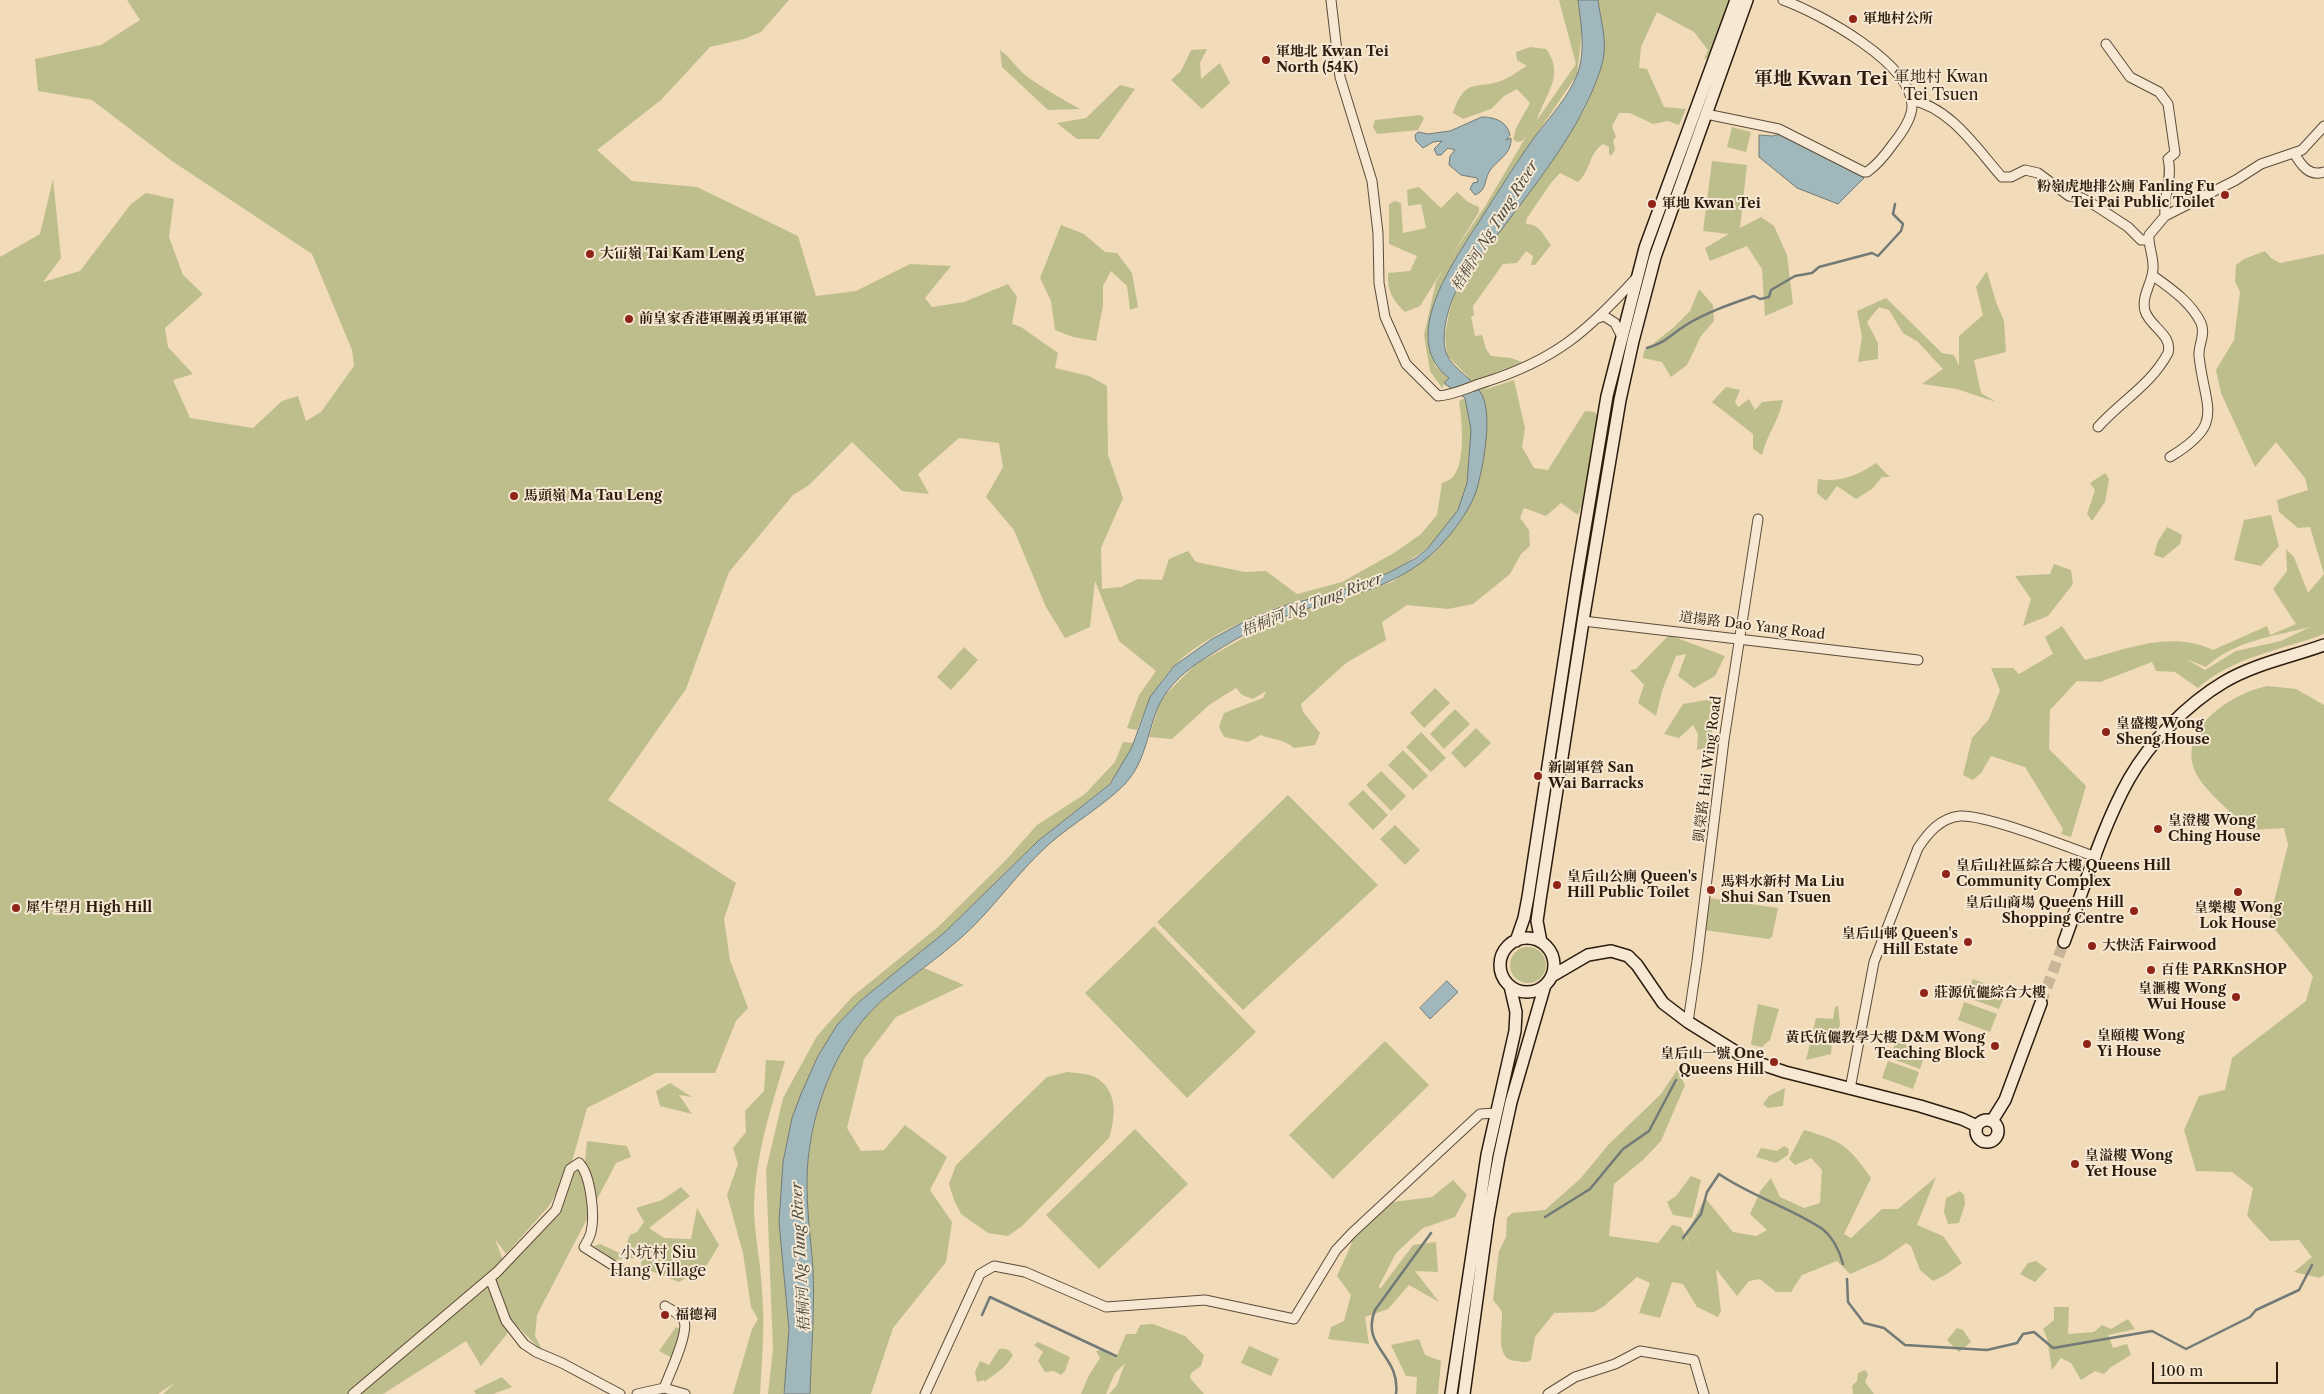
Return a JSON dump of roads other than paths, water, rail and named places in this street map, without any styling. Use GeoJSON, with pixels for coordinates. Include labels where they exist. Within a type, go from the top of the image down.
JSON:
{"type":"FeatureCollection","features":[{"type":"Feature","properties":{"kind":"main road"},"geometry":{"type":"LineString","coordinates":[[1516,941],[1524,918],[1528,897],[1607,396],[1646,248],[1736,0]]}},
{"type":"Feature","properties":{"kind":"main road"},"geometry":{"type":"LineString","coordinates":[[1541,942],[1538,914],[1583,621],[1620,400],[1633,340],[1655,257],[1747,0]]}},
{"type":"Feature","properties":{"kind":"main road"},"geometry":{"type":"LineString","coordinates":[[2064,942],[2096,857],[2128,781],[2152,748],[2176,720],[2201,698],[2246,671],[2324,645]]}},
{"type":"Feature","properties":{"kind":"main road"},"geometry":{"type":"LineString","coordinates":[[1451,1394],[1476,1217],[1515,1030],[1516,1012],[1510,986],[1502,975],[1501,960],[1506,949],[1516,941],[1528,938],[1541,942],[1551,952],[1578,959]]}},
{"type":"Feature","properties":{"kind":"main road"},"geometry":{"type":"LineString","coordinates":[[1464,1394],[1498,1157],[1511,1102],[1554,965],[1551,952]]}},
{"type":"Feature","properties":{"kind":"main road"},"geometry":{"type":"LineString","coordinates":[[1510,986],[1517,990],[1529,992],[1549,981],[1578,959],[1602,952],[1628,956],[1638,965],[1663,1003],[1688,1022],[1736,1053],[1758,1064],[1962,1119],[1976,1126]]}},
{"type":"Feature","properties":{"kind":"main road"},"geometry":{"type":"LineString","coordinates":[[1992,1121],[2005,1100],[2041,1003]]}},
{"type":"Feature","properties":{"kind":"main road"},"geometry":{"type":"LineString","coordinates":[[1985,1120],[1992,1121],[1997,1126],[1998,1132],[1995,1139],[1989,1142],[1982,1142],[1977,1137],[1976,1126],[1985,1120]]}},
{"type":"Feature","properties":{"kind":"street"},"geometry":{"type":"LineString","coordinates":[[1331,0],[1340,78],[1372,181],[1378,233],[1380,283],[1385,318],[1408,367],[1438,396],[1450,395],[1518,371],[1544,359],[1568,344],[1598,318],[1638,277]]}},
{"type":"Feature","properties":{"kind":"street"},"geometry":{"type":"LineString","coordinates":[[1706,114],[1779,129],[1867,172],[1899,137],[1911,113],[1911,100],[1907,88],[1893,67],[1834,24],[1783,0]]}},
{"type":"Feature","properties":{"kind":"street"},"geometry":{"type":"LineString","coordinates":[[2106,44],[2130,77],[2159,92],[2168,104],[2175,153],[2168,159],[2170,167],[2164,207],[2166,216]]}},
{"type":"Feature","properties":{"kind":"street"},"geometry":{"type":"LineString","coordinates":[[1911,100],[1929,104],[1963,132],[2002,177],[2011,177],[2025,170],[2038,173],[2070,196],[2082,198],[2096,206],[2128,227],[2141,240],[2148,240]]}},
{"type":"Feature","properties":{"kind":"street"},"geometry":{"type":"LineString","coordinates":[[2098,427],[2112,411],[2151,379],[2170,348],[2166,337],[2149,319],[2145,309],[2145,296],[2152,275],[2153,261],[2148,240],[2149,235],[2166,216],[2236,180],[2261,164],[2294,154],[2307,145],[2324,126]]}},
{"type":"Feature","properties":{"kind":"street"},"geometry":{"type":"LineString","coordinates":[[2294,154],[2300,164],[2309,172],[2324,172]]}},
{"type":"Feature","properties":{"kind":"street"},"geometry":{"type":"LineString","coordinates":[[2152,275],[2189,305],[2201,323],[2203,332],[2199,355],[2210,412],[2208,422],[2190,445],[2170,457]]}},
{"type":"Feature","properties":{"kind":"street"},"geometry":{"type":"LineString","coordinates":[[1598,318],[1604,316],[1612,321],[1622,337]]}},
{"type":"Feature","properties":{"kind":"street","name":"凱榮路 Hai Wing Road"},"geometry":{"type":"LineString","coordinates":[[1688,1022],[1739,638],[1758,519]]}},
{"type":"Feature","properties":{"kind":"street","name":"道揚路 Dao Yang Road"},"geometry":{"type":"LineString","coordinates":[[1583,621],[1918,660]]}},
{"type":"Feature","properties":{"kind":"street"},"geometry":{"type":"LineString","coordinates":[[1850,1088],[1874,962],[1918,848],[1929,832],[1946,820],[1960,816],[1982,819],[2096,857]]}},
{"type":"Feature","properties":{"kind":"street"},"geometry":{"type":"LineString","coordinates":[[925,1394],[980,1274],[994,1266],[1026,1272],[1106,1307],[1205,1300],[1294,1320],[1336,1250],[1352,1233],[1480,1114],[1496,1114]]}},
{"type":"Feature","properties":{"kind":"street"},"geometry":{"type":"LineString","coordinates":[[353,1394],[490,1278],[556,1210],[570,1169],[579,1163],[584,1168],[590,1186],[591,1234],[584,1247],[622,1271]]}},
{"type":"Feature","properties":{"kind":"street"},"geometry":{"type":"LineString","coordinates":[[490,1278],[506,1321],[524,1344],[536,1352],[562,1362],[620,1394]]}},
{"type":"Feature","properties":{"kind":"street"},"geometry":{"type":"LineString","coordinates":[[664,1388],[678,1356],[685,1327],[682,1318],[666,1306]]}},
{"type":"Feature","properties":{"kind":"street"},"geometry":{"type":"LineString","coordinates":[[1548,1394],[1575,1377],[1616,1364],[1640,1352],[1694,1360],[1704,1394]]}},
{"type":"Feature","properties":{"kind":"street"},"geometry":{"type":"LineString","coordinates":[[637,1394],[664,1388],[685,1394]]}},
{"type":"Feature","properties":{"kind":"water","name":"梧桐河 Ng Tung River"},"geometry":{"type":"Polygon","coordinates":[[[1578,0],[1598,0],[1604,33],[1604,47],[1603,62],[1594,87],[1575,125],[1553,161],[1464,278],[1455,293],[1446,320],[1444,339],[1447,355],[1482,395],[1487,416],[1486,443],[1481,470],[1476,492],[1467,510],[1448,537],[1431,555],[1412,569],[1372,589],[1306,609],[1263,626],[1223,647],[1185,673],[1168,690],[1160,703],[1138,765],[1125,784],[1048,845],[963,936],[886,997],[858,1027],[835,1064],[826,1084],[819,1104],[810,1145],[807,1192],[814,1300],[810,1394],[784,1394],[789,1329],[779,1222],[783,1162],[792,1118],[801,1094],[818,1056],[837,1025],[860,1001],[945,932],[1038,841],[1110,784],[1132,747],[1150,697],[1174,666],[1212,639],[1249,619],[1289,604],[1338,592],[1388,573],[1416,558],[1428,548],[1458,510],[1467,483],[1471,430],[1465,398],[1445,384],[1449,378],[1434,361],[1428,342],[1430,320],[1436,297],[1459,253],[1522,155],[1574,83],[1580,66],[1582,47],[1578,0]]]}},
{"type":"Feature","properties":{"kind":"water"},"geometry":{"type":"Polygon","coordinates":[[[1482,117],[1495,119],[1503,123],[1510,135],[1506,140],[1511,138],[1511,144],[1506,153],[1487,175],[1482,191],[1475,195],[1470,189],[1473,183],[1478,182],[1477,178],[1461,175],[1449,165],[1450,156],[1455,150],[1448,148],[1441,155],[1437,155],[1434,149],[1442,141],[1433,142],[1423,148],[1416,141],[1415,135],[1418,132],[1428,134],[1450,131],[1482,117]]]}},
{"type":"Feature","properties":{"kind":"water"},"geometry":{"type":"Polygon","coordinates":[[[1782,134],[1860,174],[1864,178],[1838,204],[1797,188],[1759,157],[1759,135],[1772,136],[1782,134]]]}},
{"type":"Feature","properties":{"kind":"water"},"geometry":{"type":"Polygon","coordinates":[[[1447,981],[1458,992],[1430,1019],[1420,1008],[1447,981]]]}},
{"type":"Feature","properties":{"kind":"waterway"},"geometry":{"type":"LineString","coordinates":[[1647,348],[1664,341],[1694,320],[1719,309],[1754,296],[1760,299],[1769,297],[1771,290],[1795,276],[1812,273],[1819,267],[1872,253],[1878,256],[1901,231],[1903,224],[1893,214],[1895,204]]}},
{"type":"Feature","properties":{"kind":"waterway"},"geometry":{"type":"LineString","coordinates":[[1545,1217],[1590,1189],[1623,1149],[1649,1131],[1676,1080]]}},
{"type":"Feature","properties":{"kind":"waterway"},"geometry":{"type":"LineString","coordinates":[[1683,1238],[1701,1214],[1707,1192],[1719,1174],[1744,1189],[1821,1228],[1835,1244],[1843,1264]]}},
{"type":"Feature","properties":{"kind":"waterway"},"geometry":{"type":"LineString","coordinates":[[1396,1394],[1396,1381],[1393,1370],[1376,1343],[1372,1323],[1375,1310],[1431,1233]]}},
{"type":"Feature","properties":{"kind":"waterway"},"geometry":{"type":"LineString","coordinates":[[1847,1279],[1848,1302],[1864,1323],[1884,1328],[1905,1345],[1987,1350],[2017,1343],[2023,1334],[2034,1332],[2053,1348],[2152,1331],[2186,1349],[2250,1317],[2256,1310],[2299,1290],[2312,1265]]}},
{"type":"Feature","properties":{"kind":"waterway"},"geometry":{"type":"LineString","coordinates":[[982,1315],[990,1297],[1116,1356]]}},
{"type":"Feature","properties":{"kind":"tunnel"},"geometry":{"type":"LineString","coordinates":[[2041,1003],[2064,942]]}},
{"type":"Feature","properties":{"kind":"place","name":"軍地村公所"},"geometry":{"type":"Point","coordinates":[1853,19]}},
{"type":"Feature","properties":{"kind":"place","name":"軍地北 Kwan Tei North (54K)"},"geometry":{"type":"Point","coordinates":[1266,60]}},
{"type":"Feature","properties":{"kind":"place","name":"粉嶺虎地排公廁 Fanling Fu Tei Pai Public Toilet"},"geometry":{"type":"Point","coordinates":[2225,195]}},
{"type":"Feature","properties":{"kind":"place","name":"軍地 Kwan Tei"},"geometry":{"type":"Point","coordinates":[1652,204]}},
{"type":"Feature","properties":{"kind":"place","name":"大冚嶺 Tai Kam Leng"},"geometry":{"type":"Point","coordinates":[590,254]}},
{"type":"Feature","properties":{"kind":"place","name":"前皇家香港軍團義勇軍軍徽"},"geometry":{"type":"Point","coordinates":[629,319]}},
{"type":"Feature","properties":{"kind":"place","name":"馬頭嶺 Ma Tau Leng"},"geometry":{"type":"Point","coordinates":[514,496]}},
{"type":"Feature","properties":{"kind":"place","name":"皇盛樓 Wong Sheng House"},"geometry":{"type":"Point","coordinates":[2106,732]}},
{"type":"Feature","properties":{"kind":"place","name":"新圍軍營 San Wai Barracks"},"geometry":{"type":"Point","coordinates":[1538,776]}},
{"type":"Feature","properties":{"kind":"place","name":"皇澄樓 Wong Ching House"},"geometry":{"type":"Point","coordinates":[2158,829]}},
{"type":"Feature","properties":{"kind":"place","name":"皇后山社區綜合大樓 Queens Hill Community Complex"},"geometry":{"type":"Point","coordinates":[1946,874]}},
{"type":"Feature","properties":{"kind":"place","name":"皇后山公廁 Queen's Hill Public Toilet"},"geometry":{"type":"Point","coordinates":[1557,885]}},
{"type":"Feature","properties":{"kind":"place","name":"馬料水新村 Ma Liu Shui San Tsuen"},"geometry":{"type":"Point","coordinates":[1711,890]}},
{"type":"Feature","properties":{"kind":"place","name":"皇樂樓 Wong Lok House"},"geometry":{"type":"Point","coordinates":[2238,892]}},
{"type":"Feature","properties":{"kind":"place","name":"犀牛望月 High Hill"},"geometry":{"type":"Point","coordinates":[16,908]}},
{"type":"Feature","properties":{"kind":"place","name":"皇后山商場 Queens Hill Shopping Centre"},"geometry":{"type":"Point","coordinates":[2134,911]}},
{"type":"Feature","properties":{"kind":"place","name":"皇后山邨 Queen's Hill Estate"},"geometry":{"type":"Point","coordinates":[1968,942]}},
{"type":"Feature","properties":{"kind":"place","name":"大快活 Fairwood"},"geometry":{"type":"Point","coordinates":[2092,946]}},
{"type":"Feature","properties":{"kind":"place","name":"百佳 PARKnSHOP"},"geometry":{"type":"Point","coordinates":[2151,970]}},
{"type":"Feature","properties":{"kind":"place","name":"莊源伉儷綜合大樓"},"geometry":{"type":"Point","coordinates":[1924,993]}},
{"type":"Feature","properties":{"kind":"place","name":"皇滙樓 Wong Wui House"},"geometry":{"type":"Point","coordinates":[2236,997]}},
{"type":"Feature","properties":{"kind":"place","name":"皇頤樓 Wong Yi House"},"geometry":{"type":"Point","coordinates":[2087,1044]}},
{"type":"Feature","properties":{"kind":"place","name":"黃氏伉儷教學大樓 D&M Wong Teaching Block"},"geometry":{"type":"Point","coordinates":[1995,1046]}},
{"type":"Feature","properties":{"kind":"place","name":"皇后山一號 One Queens Hill"},"geometry":{"type":"Point","coordinates":[1774,1062]}},
{"type":"Feature","properties":{"kind":"place","name":"皇溢樓 Wong Yet House"},"geometry":{"type":"Point","coordinates":[2075,1164]}},
{"type":"Feature","properties":{"kind":"place","name":"福德祠"},"geometry":{"type":"Point","coordinates":[665,1315]}},
{"type":"Feature","properties":{"kind":"district","name":"軍地 Kwan Tei"},"geometry":{"type":"Point","coordinates":[1821,80]}},
{"type":"Feature","properties":{"kind":"district","name":"軍地村 Kwan Tei Tsuen"},"geometry":{"type":"Point","coordinates":[1941,86]}},
{"type":"Feature","properties":{"kind":"district","name":"小坑村 Siu Hang Village"},"geometry":{"type":"Point","coordinates":[658,1262]}}]}
